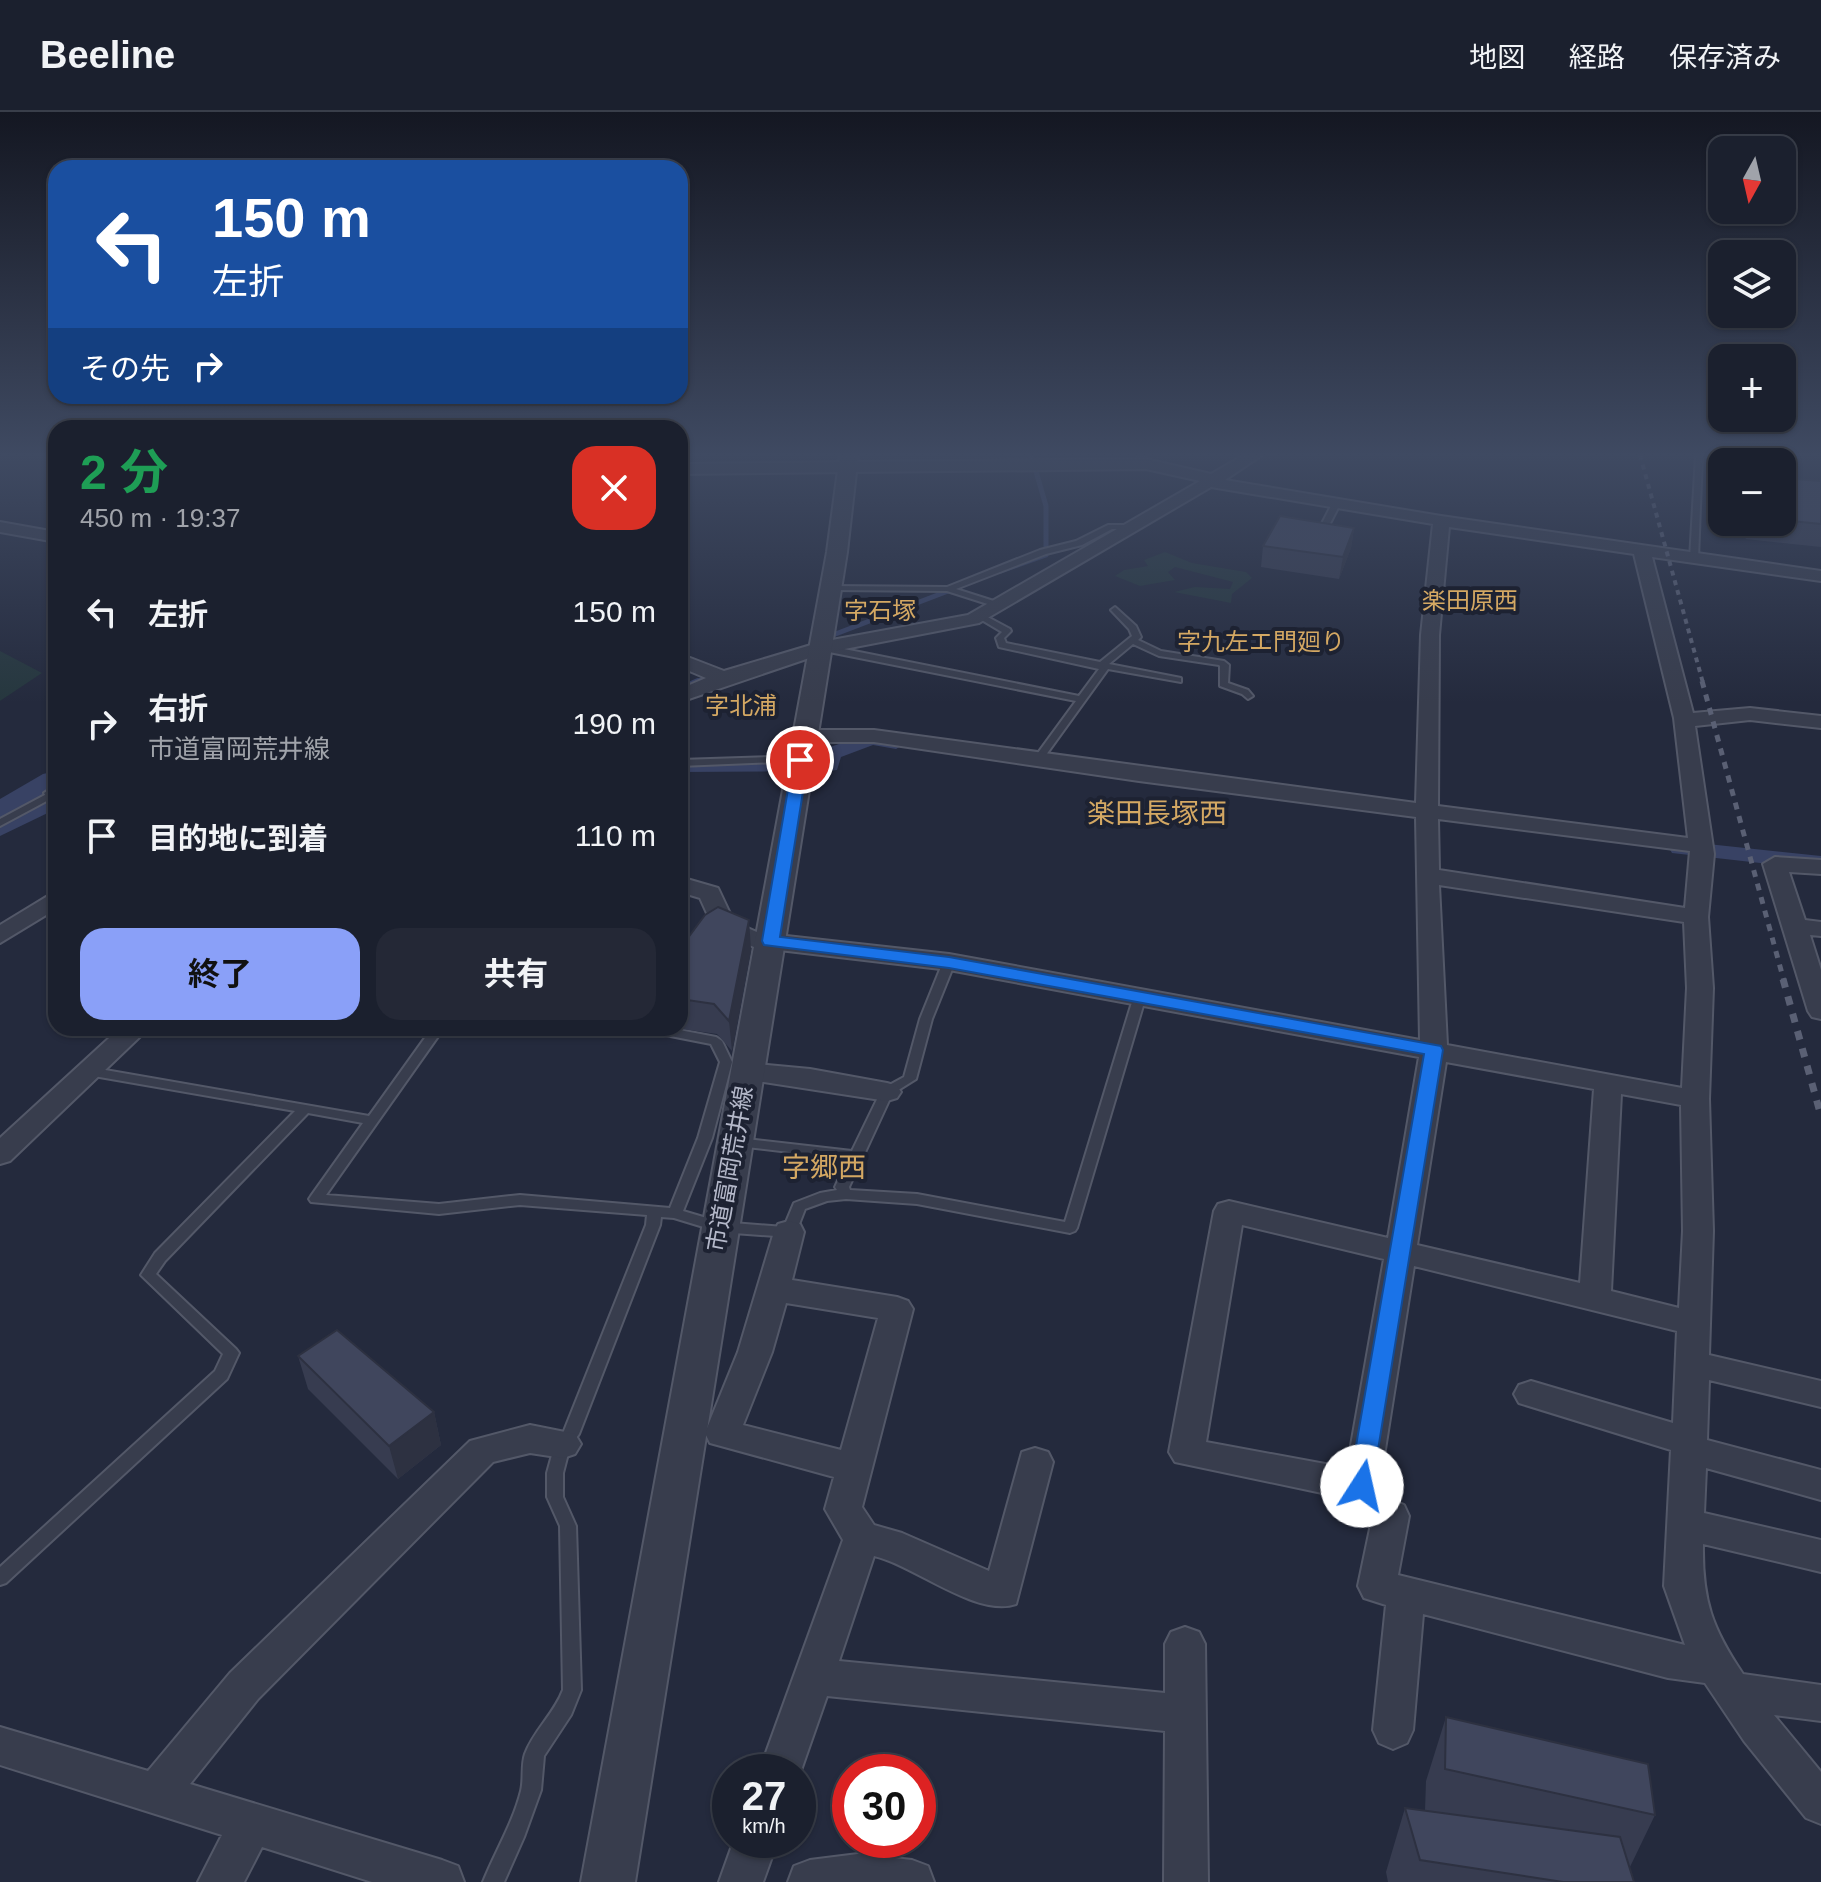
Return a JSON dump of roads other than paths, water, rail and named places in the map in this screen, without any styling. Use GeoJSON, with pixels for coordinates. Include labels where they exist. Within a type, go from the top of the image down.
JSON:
{"type":"FeatureCollection","features":[{"type":"Feature","properties":{"kind":"street","name":"市道富岡荒井線"},"geometry":{"type":"LineString","coordinates":[[608,1882],[703,1433],[720,1227],[838,538]]}},
{"type":"Feature","properties":{"kind":"street"},"geometry":{"type":"LineString","coordinates":[[688,691],[717,675],[822,641],[939,628],[979,616],[1113,538]]}},
{"type":"Feature","properties":{"kind":"street"},"geometry":{"type":"LineString","coordinates":[[1439,538],[1430,635],[1428,814],[1428,946],[1434,1050],[1358,1501],[1391,1516],[1377,1586],[1668,1660],[1722,1679],[1821,1703]]}},
{"type":"Feature","properties":{"kind":"street"},"geometry":{"type":"LineString","coordinates":[[1549,538],[1821,576]]}},
{"type":"Feature","properties":{"kind":"street"},"geometry":{"type":"LineString","coordinates":[[1642,552],[1684,718],[1702,850],[1696,917],[1700,988],[1695,1099],[1698,1231],[1683,1586],[1690,1617],[1722,1679],[1821,1804]]}},
{"type":"Feature","properties":{"kind":"street"},"geometry":{"type":"LineString","coordinates":[[688,663],[717,675]]}},
{"type":"Feature","properties":{"kind":"street"},"geometry":{"type":"LineString","coordinates":[[1684,718],[1701,721],[1750,714],[1821,722]]}},
{"type":"Feature","properties":{"kind":"street"},"geometry":{"type":"LineString","coordinates":[[801,756],[874,736],[1040,757],[1139,775],[1702,850]]}},
{"type":"Feature","properties":{"kind":"street"},"geometry":{"type":"LineString","coordinates":[[1820,1006],[1792,926],[1775,864],[1821,867]]}},
{"type":"Feature","properties":{"kind":"street"},"geometry":{"type":"LineString","coordinates":[[1430,876],[1696,917]]}},
{"type":"Feature","properties":{"kind":"street"},"geometry":{"type":"LineString","coordinates":[[688,886],[710,893],[718,928],[740,937],[949,962],[1695,1099]]}},
{"type":"Feature","properties":{"kind":"street"},"geometry":{"type":"LineString","coordinates":[[0,936],[48,903]]}},
{"type":"Feature","properties":{"kind":"street"},"geometry":{"type":"LineString","coordinates":[[1792,926],[1821,929]]}},
{"type":"Feature","properties":{"kind":"street"},"geometry":{"type":"LineString","coordinates":[[1,1152],[127,1036]]}},
{"type":"Feature","properties":{"kind":"street"},"geometry":{"type":"LineString","coordinates":[[747,1072],[810,1078],[887,1092]]}},
{"type":"Feature","properties":{"kind":"street"},"geometry":{"type":"LineString","coordinates":[[1595,1298],[1608,1083]]}},
{"type":"Feature","properties":{"kind":"street"},"geometry":{"type":"LineString","coordinates":[[1362,1486],[1187,1452],[1229,1211],[1695,1324]]}},
{"type":"Feature","properties":{"kind":"street"},"geometry":{"type":"LineString","coordinates":[[789,1232],[755,1352],[703,1433],[854,1468]]}},
{"type":"Feature","properties":{"kind":"street"},"geometry":{"type":"LineString","coordinates":[[774,1289],[897,1309],[843,1509],[862,1538],[889,1544],[941,1570],[1003,1592],[1035,1462]]}},
{"type":"Feature","properties":{"kind":"street"},"geometry":{"type":"LineString","coordinates":[[1693,1364],[1821,1394]]}},
{"type":"Feature","properties":{"kind":"street"},"geometry":{"type":"LineString","coordinates":[[1531,1394],[1821,1485]]}},
{"type":"Feature","properties":{"kind":"street"},"geometry":{"type":"LineString","coordinates":[[157,1793],[244,1686],[482,1451],[530,1439],[563,1444]]}},
{"type":"Feature","properties":{"kind":"street"},"geometry":{"type":"LineString","coordinates":[[1684,1524],[1821,1556]]}},
{"type":"Feature","properties":{"kind":"street"},"geometry":{"type":"LineString","coordinates":[[786,1754],[862,1538]]}},
{"type":"Feature","properties":{"kind":"street"},"geometry":{"type":"LineString","coordinates":[[1393,1730],[1406,1593]]}},
{"type":"Feature","properties":{"kind":"street"},"geometry":{"type":"LineString","coordinates":[[1185,1644],[1186,1882]]}},
{"type":"Feature","properties":{"kind":"street"},"geometry":{"type":"LineString","coordinates":[[813,1677],[1184,1714]]}},
{"type":"Feature","properties":{"kind":"street"},"geometry":{"type":"LineString","coordinates":[[0,1746],[442,1882]]}},
{"type":"Feature","properties":{"kind":"street"},"geometry":{"type":"LineString","coordinates":[[220,1882],[252,1822]]}},
{"type":"Feature","properties":{"kind":"street"},"geometry":{"type":"LineString","coordinates":[[741,1882],[750,1858]]}},
{"type":"Feature","properties":{"kind":"street"},"geometry":{"type":"LineString","coordinates":[[813,1882],[858,1876],[912,1882]]}},
{"type":"Feature","properties":{"kind":"lane"},"geometry":{"type":"LineString","coordinates":[[948,589],[1087,538]]}},
{"type":"Feature","properties":{"kind":"lane"},"geometry":{"type":"LineString","coordinates":[[1694,559],[1695,538]]}},
{"type":"Feature","properties":{"kind":"lane"},"geometry":{"type":"LineString","coordinates":[[831,588],[948,589],[997,605]]}},
{"type":"Feature","properties":{"kind":"lane"},"geometry":{"type":"LineString","coordinates":[[1040,757],[1102,667],[1135,642],[1137,634],[1115,610]]}},
{"type":"Feature","properties":{"kind":"lane"},"geometry":{"type":"LineString","coordinates":[[979,616],[1007,631],[1000,638],[1002,645],[1178,680]]}},
{"type":"Feature","properties":{"kind":"lane"},"geometry":{"type":"LineString","coordinates":[[822,641],[1080,699]]}},
{"type":"Feature","properties":{"kind":"lane"},"geometry":{"type":"LineString","coordinates":[[1135,642],[1159,653],[1221,663],[1225,665],[1223,684],[1248,696]]}},
{"type":"Feature","properties":{"kind":"lane"},"geometry":{"type":"LineString","coordinates":[[688,763],[801,756]]}},
{"type":"Feature","properties":{"kind":"lane"},"geometry":{"type":"LineString","coordinates":[[0,823],[48,797]]}},
{"type":"Feature","properties":{"kind":"lane"},"geometry":{"type":"LineString","coordinates":[[846,1194],[842,1187],[887,1092],[910,1079],[926,1019],[949,962]]}},
{"type":"Feature","properties":{"kind":"lane"},"geometry":{"type":"LineString","coordinates":[[432,1036],[316,1199],[439,1209],[520,1200],[675,1213],[720,1227],[789,1232],[799,1206],[825,1196],[846,1194],[917,1199],[1070,1228],[1139,999]]}},
{"type":"Feature","properties":{"kind":"lane"},"geometry":{"type":"LineString","coordinates":[[675,1213],[705,1138],[726,1062],[716,1041],[688,1035]]}},
{"type":"Feature","properties":{"kind":"lane"},"geometry":{"type":"LineString","coordinates":[[88,1071],[370,1120]]}},
{"type":"Feature","properties":{"kind":"lane"},"geometry":{"type":"LineString","coordinates":[[0,1578],[221,1375],[231,1353],[148,1275],[160,1257],[304,1110]]}},
{"type":"Feature","properties":{"kind":"lane"},"geometry":{"type":"LineString","coordinates":[[735,1142],[857,1156]]}},
{"type":"Feature","properties":{"kind":"lane"},"geometry":{"type":"LineString","coordinates":[[493,1882],[513,1842],[532,1785],[536,1751],[565,1712],[572,1690],[568,1526],[555,1497],[555,1473],[563,1444],[571,1434],[593,1382],[653,1225],[654,1211]]}},
{"type":"Feature","properties":{"kind":"waterway"},"geometry":{"type":"LineString","coordinates":[[1001,571],[1046,555],[1046,538]]}},
{"type":"Feature","properties":{"kind":"waterway"},"geometry":{"type":"LineString","coordinates":[[825,638],[956,588]]}},
{"type":"Feature","properties":{"kind":"waterway"},"geometry":{"type":"LineString","coordinates":[[697,681],[711,676]]}},
{"type":"Feature","properties":{"kind":"waterway"},"geometry":{"type":"LineString","coordinates":[[688,685],[697,681]]}},
{"type":"Feature","properties":{"kind":"waterway"},"geometry":{"type":"LineString","coordinates":[[693,683],[697,681]]}},
{"type":"Feature","properties":{"kind":"waterway"},"geometry":{"type":"LineString","coordinates":[[688,766],[829,765],[831,753],[872,739],[896,743]]}},
{"type":"Feature","properties":{"kind":"waterway"},"geometry":{"type":"LineString","coordinates":[[0,814],[48,787]]}},
{"type":"Feature","properties":{"kind":"waterway"},"geometry":{"type":"LineString","coordinates":[[0,829],[48,804]]}},
{"type":"Feature","properties":{"kind":"waterway"},"geometry":{"type":"LineString","coordinates":[[1680,848],[1821,863]]}},
{"type":"Feature","properties":{"kind":"railway"},"geometry":{"type":"LineString","coordinates":[[1663,538],[1703,683]]}},
{"type":"Feature","properties":{"kind":"railway"},"geometry":{"type":"LineString","coordinates":[[1702,681],[1784,981]]}},
{"type":"Feature","properties":{"kind":"railway"},"geometry":{"type":"LineString","coordinates":[[1783,979],[1821,1116]]}},
{"type":"Feature","properties":{"kind":"district","name":"楽田原西"},"geometry":{"type":"Point","coordinates":[1470,601]}},
{"type":"Feature","properties":{"kind":"district","name":"字石塚"},"geometry":{"type":"Point","coordinates":[880,611]}},
{"type":"Feature","properties":{"kind":"district","name":"字九左エ門廻り"},"geometry":{"type":"Point","coordinates":[1261,642]}},
{"type":"Feature","properties":{"kind":"district","name":"字北浦"},"geometry":{"type":"Point","coordinates":[741,706]}},
{"type":"Feature","properties":{"kind":"district","name":"楽田長塚西"},"geometry":{"type":"Point","coordinates":[1157,813]}},
{"type":"Feature","properties":{"kind":"district","name":"字郷西"},"geometry":{"type":"Point","coordinates":[824,1167]}}]}
